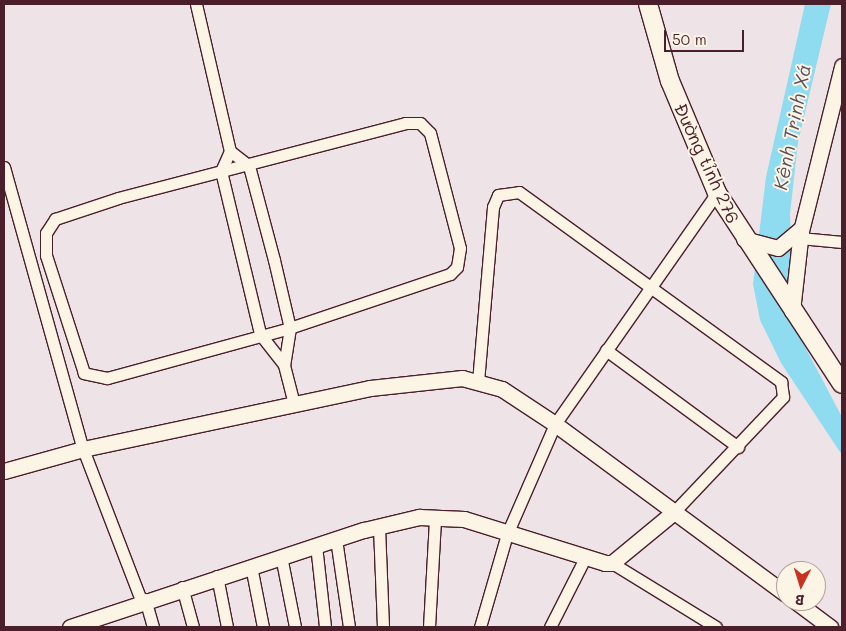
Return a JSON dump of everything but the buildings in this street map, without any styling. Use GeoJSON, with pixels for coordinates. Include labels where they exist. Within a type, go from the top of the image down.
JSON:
{"type":"FeatureCollection","features":[{"type":"Feature","properties":{"kind":"main road","name":"Đường tỉnh 276"},"geometry":{"type":"LineString","coordinates":[[648,4],[670,81],[717,193],[744,239],[842,384]]}},
{"type":"Feature","properties":{"kind":"main road"},"geometry":{"type":"LineString","coordinates":[[792,311],[801,233],[841,85],[842,66]]}},
{"type":"Feature","properties":{"kind":"main road"},"geometry":{"type":"LineString","coordinates":[[744,239],[778,248],[801,233]]}},
{"type":"Feature","properties":{"kind":"main road"},"geometry":{"type":"LineString","coordinates":[[4,471],[83,449],[370,388],[462,378],[502,389],[555,424],[675,510],[776,586]]}},
{"type":"Feature","properties":{"kind":"main road"},"geometry":{"type":"LineString","coordinates":[[70,627],[99,622],[143,600],[379,526],[435,518],[464,520],[585,558],[612,563],[675,510]]}},
{"type":"Feature","properties":{"kind":"main road"},"geometry":{"type":"LineString","coordinates":[[808,611],[830,627]]}},
{"type":"Feature","properties":{"kind":"street"},"geometry":{"type":"LineString","coordinates":[[196,4],[230,151],[222,171],[260,334],[284,365],[294,404]]}},
{"type":"Feature","properties":{"kind":"street"},"geometry":{"type":"LineString","coordinates":[[413,122],[430,134],[452,215],[460,258],[444,278],[290,328],[260,334],[106,378],[91,377],[78,365],[46,255],[46,233],[61,216],[222,171],[248,166],[413,122]]}},
{"type":"Feature","properties":{"kind":"street"},"geometry":{"type":"LineString","coordinates":[[230,151],[248,166],[290,328],[284,365]]}},
{"type":"Feature","properties":{"kind":"street"},"geometry":{"type":"LineString","coordinates":[[4,167],[83,449],[153,627]]}},
{"type":"Feature","properties":{"kind":"street"},"geometry":{"type":"LineString","coordinates":[[478,382],[493,207],[498,195],[507,191],[528,197],[781,382],[783,397],[738,447],[675,510]]}},
{"type":"Feature","properties":{"kind":"street"},"geometry":{"type":"LineString","coordinates":[[480,627],[507,534],[555,424],[717,193]]}},
{"type":"Feature","properties":{"kind":"street"},"geometry":{"type":"LineString","coordinates":[[801,233],[842,242]]}},
{"type":"Feature","properties":{"kind":"street"},"geometry":{"type":"LineString","coordinates":[[606,350],[738,447]]}},
{"type":"Feature","properties":{"kind":"street"},"geometry":{"type":"LineString","coordinates":[[430,627],[435,518]]}},
{"type":"Feature","properties":{"kind":"street"},"geometry":{"type":"LineString","coordinates":[[379,526],[383,627]]}},
{"type":"Feature","properties":{"kind":"street"},"geometry":{"type":"LineString","coordinates":[[336,539],[349,627]]}},
{"type":"Feature","properties":{"kind":"street"},"geometry":{"type":"LineString","coordinates":[[316,545],[325,627]]}},
{"type":"Feature","properties":{"kind":"street"},"geometry":{"type":"LineString","coordinates":[[281,556],[294,627]]}},
{"type":"Feature","properties":{"kind":"street"},"geometry":{"type":"LineString","coordinates":[[550,627],[585,558]]}},
{"type":"Feature","properties":{"kind":"street"},"geometry":{"type":"LineString","coordinates":[[612,563],[716,627]]}},
{"type":"Feature","properties":{"kind":"street"},"geometry":{"type":"LineString","coordinates":[[251,566],[263,627]]}},
{"type":"Feature","properties":{"kind":"street"},"geometry":{"type":"LineString","coordinates":[[217,576],[227,627]]}},
{"type":"Feature","properties":{"kind":"street"},"geometry":{"type":"LineString","coordinates":[[182,587],[193,627]]}},
{"type":"Feature","properties":{"kind":"water","name":"Kênh Trịnh Xá"},"geometry":{"type":"Polygon","coordinates":[[[805,4],[831,4],[798,142],[790,214],[793,324],[842,417],[842,455],[781,363],[760,320],[753,284],[766,177],[805,4]]]}}]}
